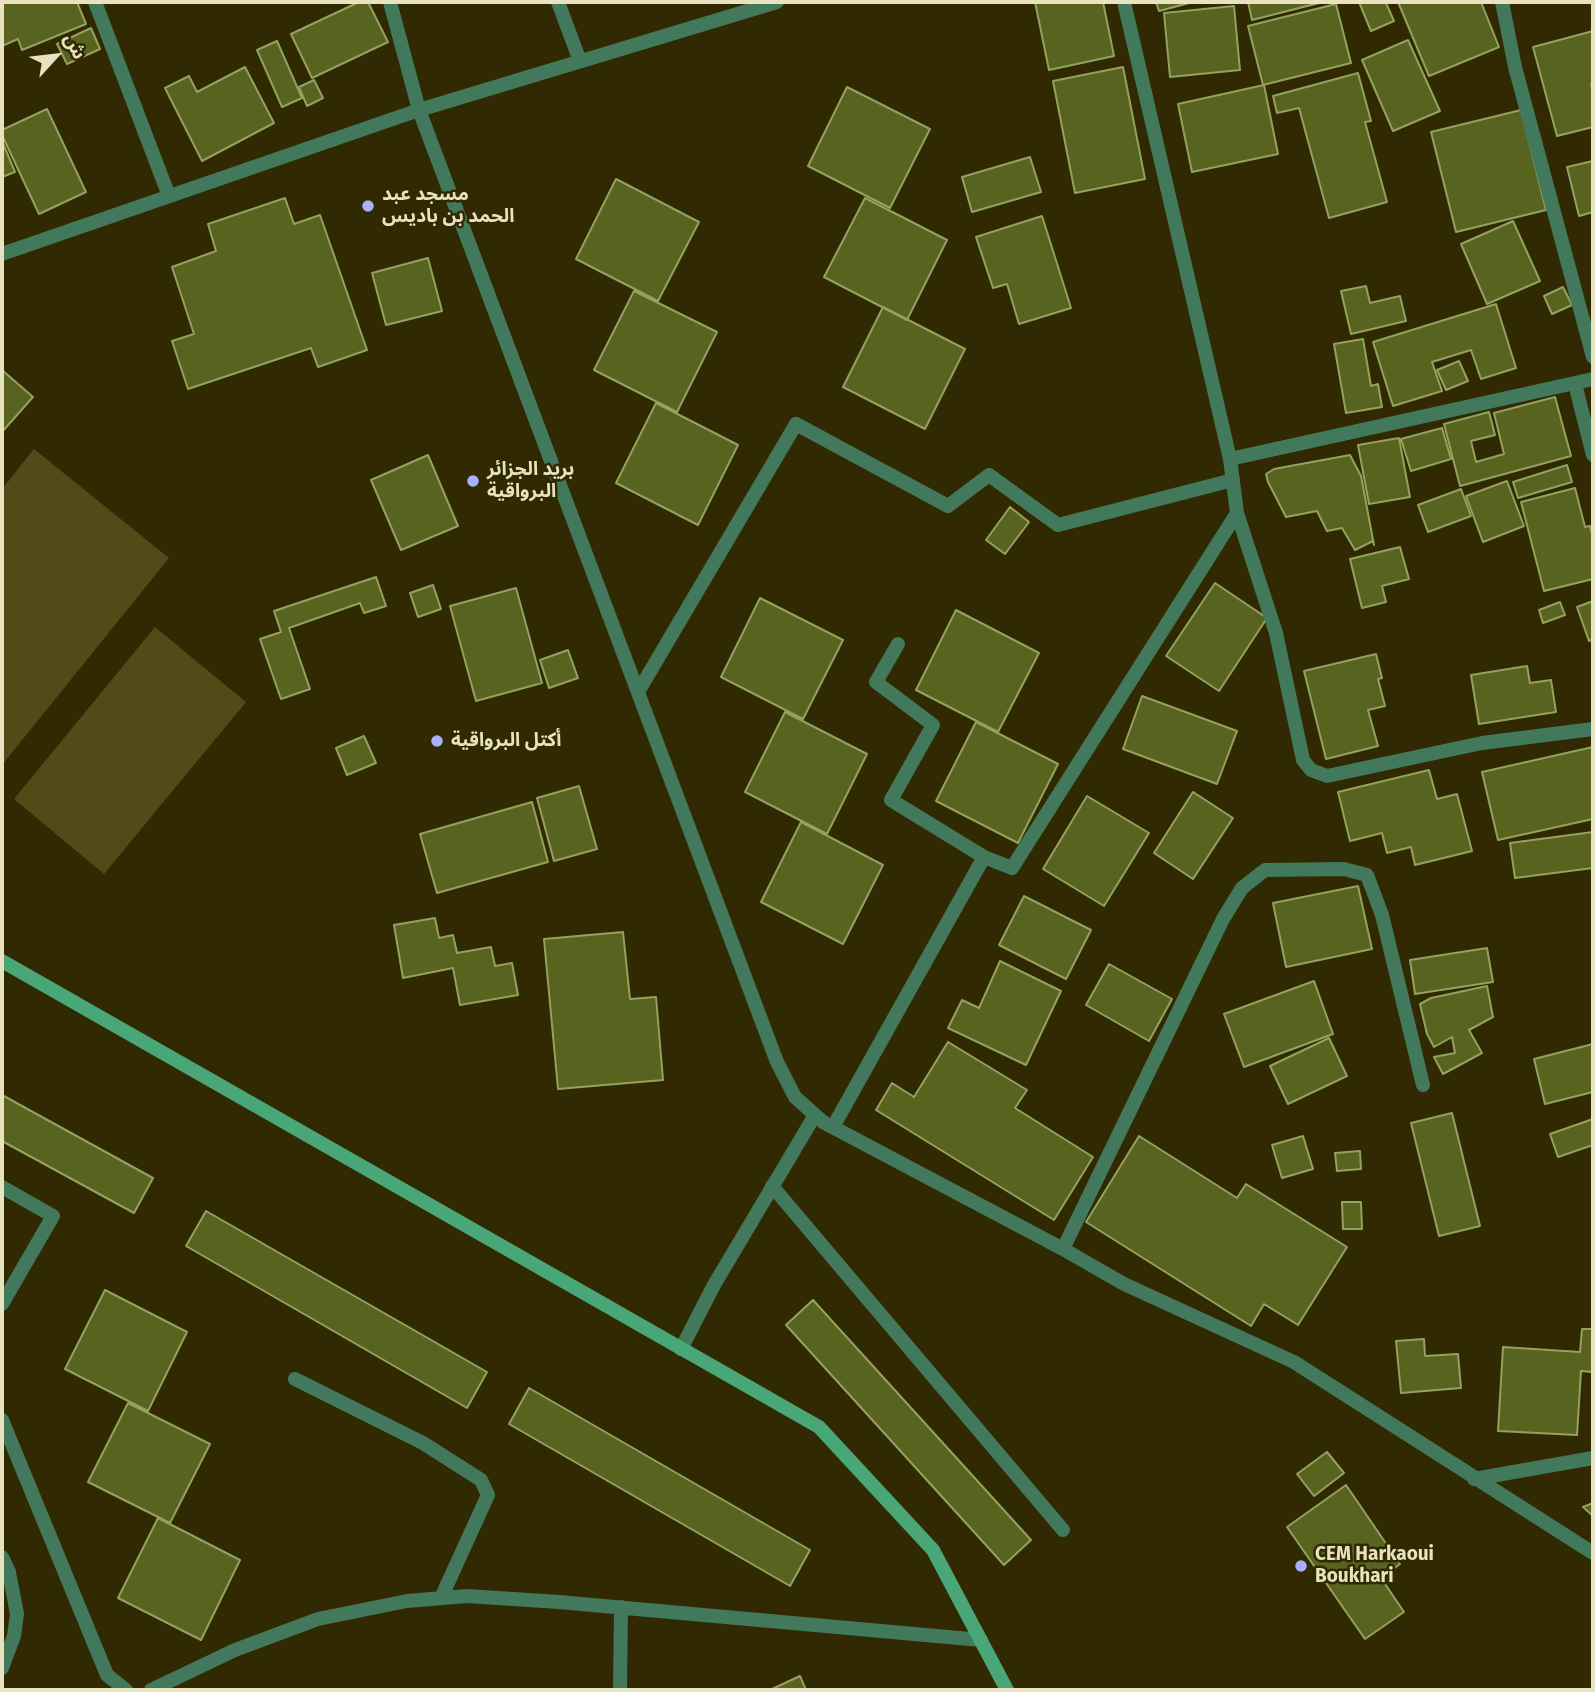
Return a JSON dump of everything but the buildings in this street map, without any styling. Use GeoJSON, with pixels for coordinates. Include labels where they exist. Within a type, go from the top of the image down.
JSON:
{"type":"FeatureCollection","features":[{"type":"Feature","properties":{"kind":"main road"},"geometry":{"type":"LineString","coordinates":[[2,961],[819,1427],[933,1549],[1007,1690]]}},
{"type":"Feature","properties":{"kind":"street"},"geometry":{"type":"LineString","coordinates":[[95,2],[169,196]]}},
{"type":"Feature","properties":{"kind":"street"},"geometry":{"type":"LineString","coordinates":[[390,2],[419,110],[777,1062],[795,1097],[833,1127],[1124,1284],[1294,1362],[1593,1553]]}},
{"type":"Feature","properties":{"kind":"street"},"geometry":{"type":"LineString","coordinates":[[558,2],[580,61]]}},
{"type":"Feature","properties":{"kind":"street"},"geometry":{"type":"LineString","coordinates":[[2,254],[419,110],[777,2]]}},
{"type":"Feature","properties":{"kind":"street"},"geometry":{"type":"LineString","coordinates":[[1124,2],[1230,458],[1237,513],[1276,633],[1303,760],[1311,769],[1326,776],[1482,743],[1593,729]]}},
{"type":"Feature","properties":{"kind":"street"},"geometry":{"type":"LineString","coordinates":[[1502,2],[1518,79],[1593,357]]}},
{"type":"Feature","properties":{"kind":"street"},"geometry":{"type":"LineString","coordinates":[[1230,458],[1593,379]]}},
{"type":"Feature","properties":{"kind":"street"},"geometry":{"type":"LineString","coordinates":[[1575,384],[1593,455]]}},
{"type":"Feature","properties":{"kind":"street"},"geometry":{"type":"LineString","coordinates":[[638,692],[796,424],[948,506],[989,475],[1058,524],[1233,480]]}},
{"type":"Feature","properties":{"kind":"street"},"geometry":{"type":"LineString","coordinates":[[898,644],[876,682],[933,725],[891,800],[984,857],[1012,868],[1237,513]]}},
{"type":"Feature","properties":{"kind":"street"},"geometry":{"type":"LineString","coordinates":[[833,1127],[984,857]]}},
{"type":"Feature","properties":{"kind":"street"},"geometry":{"type":"LineString","coordinates":[[1063,1249],[1223,919],[1242,888],[1265,870],[1345,869],[1367,875],[1382,915],[1423,1085]]}},
{"type":"Feature","properties":{"kind":"street"},"geometry":{"type":"LineString","coordinates":[[681,1349],[714,1284],[815,1115]]}},
{"type":"Feature","properties":{"kind":"street"},"geometry":{"type":"LineString","coordinates":[[772,1186],[1063,1530]]}},
{"type":"Feature","properties":{"kind":"street"},"geometry":{"type":"LineString","coordinates":[[2,1187],[53,1216],[2,1304]]}},
{"type":"Feature","properties":{"kind":"street"},"geometry":{"type":"LineString","coordinates":[[295,1379],[423,1443],[481,1480],[488,1495],[441,1598]]}},
{"type":"Feature","properties":{"kind":"street"},"geometry":{"type":"LineString","coordinates":[[2,1420],[107,1675],[126,1690]]}},
{"type":"Feature","properties":{"kind":"street"},"geometry":{"type":"LineString","coordinates":[[1475,1479],[1593,1458]]}},
{"type":"Feature","properties":{"kind":"street"},"geometry":{"type":"LineString","coordinates":[[2,1557],[9,1572],[17,1614],[14,1636],[2,1668]]}},
{"type":"Feature","properties":{"kind":"street"},"geometry":{"type":"LineString","coordinates":[[151,1690],[235,1650],[318,1619],[407,1601],[467,1596],[621,1607],[981,1640]]}},
{"type":"Feature","properties":{"kind":"street"},"geometry":{"type":"LineString","coordinates":[[620,1690],[621,1607]]}},
{"type":"Feature","properties":{"kind":"shaded area"},"geometry":{"type":"Polygon","coordinates":[[[34,449],[169,558],[2,765],[2,489],[34,449]]]}},
{"type":"Feature","properties":{"kind":"shaded area"},"geometry":{"type":"Polygon","coordinates":[[[155,627],[246,702],[104,874],[14,799],[155,627]]]}},
{"type":"Feature","properties":{"kind":"place","name":"مسجد عبد الحمد بن باديس"},"geometry":{"type":"Point","coordinates":[368,206]}},
{"type":"Feature","properties":{"kind":"place","name":"بريد الجزائر البرواقية"},"geometry":{"type":"Point","coordinates":[473,481]}},
{"type":"Feature","properties":{"kind":"place","name":"أكتل البرواقية"},"geometry":{"type":"Point","coordinates":[437,741]}},
{"type":"Feature","properties":{"kind":"place","name":"CEM Harkaoui Boukhari"},"geometry":{"type":"Point","coordinates":[1301,1566]}}]}
